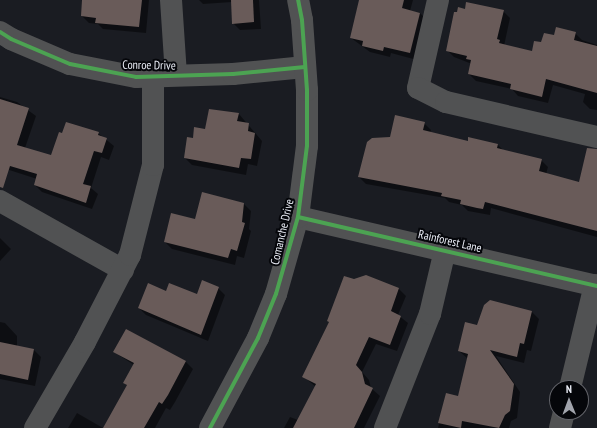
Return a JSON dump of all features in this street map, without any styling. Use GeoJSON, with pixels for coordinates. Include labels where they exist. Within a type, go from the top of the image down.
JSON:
{"type":"FeatureCollection","features":[{"type":"Feature","properties":{"kind":"street"},"geometry":{"type":"LineString","coordinates":[[171,0],[176,75]]}},
{"type":"Feature","properties":{"kind":"street","name":"Comanche Drive"},"geometry":{"type":"LineString","coordinates":[[210,428],[258,338],[276,294],[298,216],[307,146],[305,67],[298,0]]}},
{"type":"Feature","properties":{"kind":"street"},"geometry":{"type":"LineString","coordinates":[[438,0],[418,88],[446,102],[597,137]]}},
{"type":"Feature","properties":{"kind":"street","name":"Conroe Drive"},"geometry":{"type":"LineString","coordinates":[[0,32],[11,39],[70,64],[104,73],[153,76],[233,74],[305,67]]}},
{"type":"Feature","properties":{"kind":"street"},"geometry":{"type":"LineString","coordinates":[[35,428],[85,342],[130,255],[152,165],[153,76]]}},
{"type":"Feature","properties":{"kind":"street"},"geometry":{"type":"LineString","coordinates":[[0,201],[123,270]]}},
{"type":"Feature","properties":{"kind":"street","name":"Rainforest Lane"},"geometry":{"type":"LineString","coordinates":[[298,216],[596,286]]}},
{"type":"Feature","properties":{"kind":"street"},"geometry":{"type":"LineString","coordinates":[[385,428],[430,314],[445,250]]}},
{"type":"Feature","properties":{"kind":"street"},"geometry":{"type":"LineString","coordinates":[[572,380],[596,286]]}},
{"type":"Feature","properties":{"kind":"building"},"geometry":{"type":"Polygon","coordinates":[[[82,0],[142,0],[139,27],[95,23],[96,18],[81,16],[82,0]]]}},
{"type":"Feature","properties":{"kind":"building"},"geometry":{"type":"Polygon","coordinates":[[[231,0],[253,0],[254,22],[232,24],[231,0]]]}},
{"type":"Feature","properties":{"kind":"building"},"geometry":{"type":"Polygon","coordinates":[[[359,0],[404,0],[402,8],[420,13],[410,53],[384,47],[383,51],[362,46],[363,41],[350,38],[359,0]]]}},
{"type":"Feature","properties":{"kind":"building"},"geometry":{"type":"Polygon","coordinates":[[[466,2],[504,10],[497,39],[500,40],[499,43],[532,51],[534,41],[541,42],[544,33],[554,35],[556,27],[576,32],[574,40],[597,46],[597,93],[546,79],[542,97],[510,89],[511,84],[468,74],[471,60],[466,59],[467,56],[446,51],[454,12],[457,12],[458,7],[465,9],[466,2]]]}},
{"type":"Feature","properties":{"kind":"building"},"geometry":{"type":"Polygon","coordinates":[[[0,99],[29,108],[17,145],[51,155],[59,132],[62,133],[66,122],[99,132],[98,135],[107,138],[102,153],[94,151],[83,184],[91,186],[86,203],[34,185],[37,174],[10,166],[3,188],[0,187],[0,99]]]}},
{"type":"Feature","properties":{"kind":"building"},"geometry":{"type":"Polygon","coordinates":[[[209,109],[239,113],[237,121],[249,123],[248,131],[255,133],[251,159],[241,158],[239,168],[184,158],[187,137],[193,138],[194,127],[205,129],[209,109]]]}},
{"type":"Feature","properties":{"kind":"building"},"geometry":{"type":"Polygon","coordinates":[[[395,115],[425,122],[423,130],[468,141],[468,137],[498,144],[497,148],[542,159],[539,171],[579,182],[587,148],[597,149],[597,231],[485,202],[483,209],[477,208],[460,204],[461,200],[441,196],[442,193],[358,177],[367,142],[372,138],[390,137],[395,115]]]}},
{"type":"Feature","properties":{"kind":"building"},"geometry":{"type":"Polygon","coordinates":[[[202,192],[244,203],[242,222],[245,223],[237,251],[231,249],[228,258],[164,242],[171,213],[195,219],[202,192]]]}},
{"type":"Feature","properties":{"kind":"building"},"geometry":{"type":"Polygon","coordinates":[[[366,275],[399,288],[391,311],[401,316],[390,345],[369,337],[356,365],[362,372],[365,384],[373,388],[354,428],[293,428],[316,384],[302,377],[329,322],[327,321],[344,276],[354,279],[366,275]]]}},
{"type":"Feature","properties":{"kind":"building"},"geometry":{"type":"Polygon","coordinates":[[[202,280],[219,287],[201,335],[138,308],[148,283],[166,291],[169,283],[197,294],[202,280]]]}},
{"type":"Feature","properties":{"kind":"building"},"geometry":{"type":"Polygon","coordinates":[[[490,300],[532,311],[524,344],[520,343],[517,357],[490,350],[514,384],[510,411],[505,415],[499,428],[462,421],[461,428],[438,423],[446,393],[458,396],[468,354],[458,351],[465,322],[477,325],[484,305],[490,300]]]}},
{"type":"Feature","properties":{"kind":"building"},"geometry":{"type":"Polygon","coordinates":[[[126,329],[186,361],[168,395],[162,404],[159,402],[144,428],[103,428],[127,385],[123,383],[134,363],[113,352],[126,329]]]}},
{"type":"Feature","properties":{"kind":"building"},"geometry":{"type":"Polygon","coordinates":[[[0,342],[34,349],[28,380],[0,374],[0,342]]]}},
{"type":"Feature","properties":{"kind":"cycle path"},"geometry":{"type":"LineString","coordinates":[[210,428],[258,338],[276,294],[298,217],[307,146],[307,90],[302,20],[298,0]]}},
{"type":"Feature","properties":{"kind":"cycle path"},"geometry":{"type":"LineString","coordinates":[[0,32],[11,39],[70,64],[136,77],[233,74],[305,67]]}},
{"type":"Feature","properties":{"kind":"cycle path"},"geometry":{"type":"LineString","coordinates":[[298,217],[597,286]]}}]}
